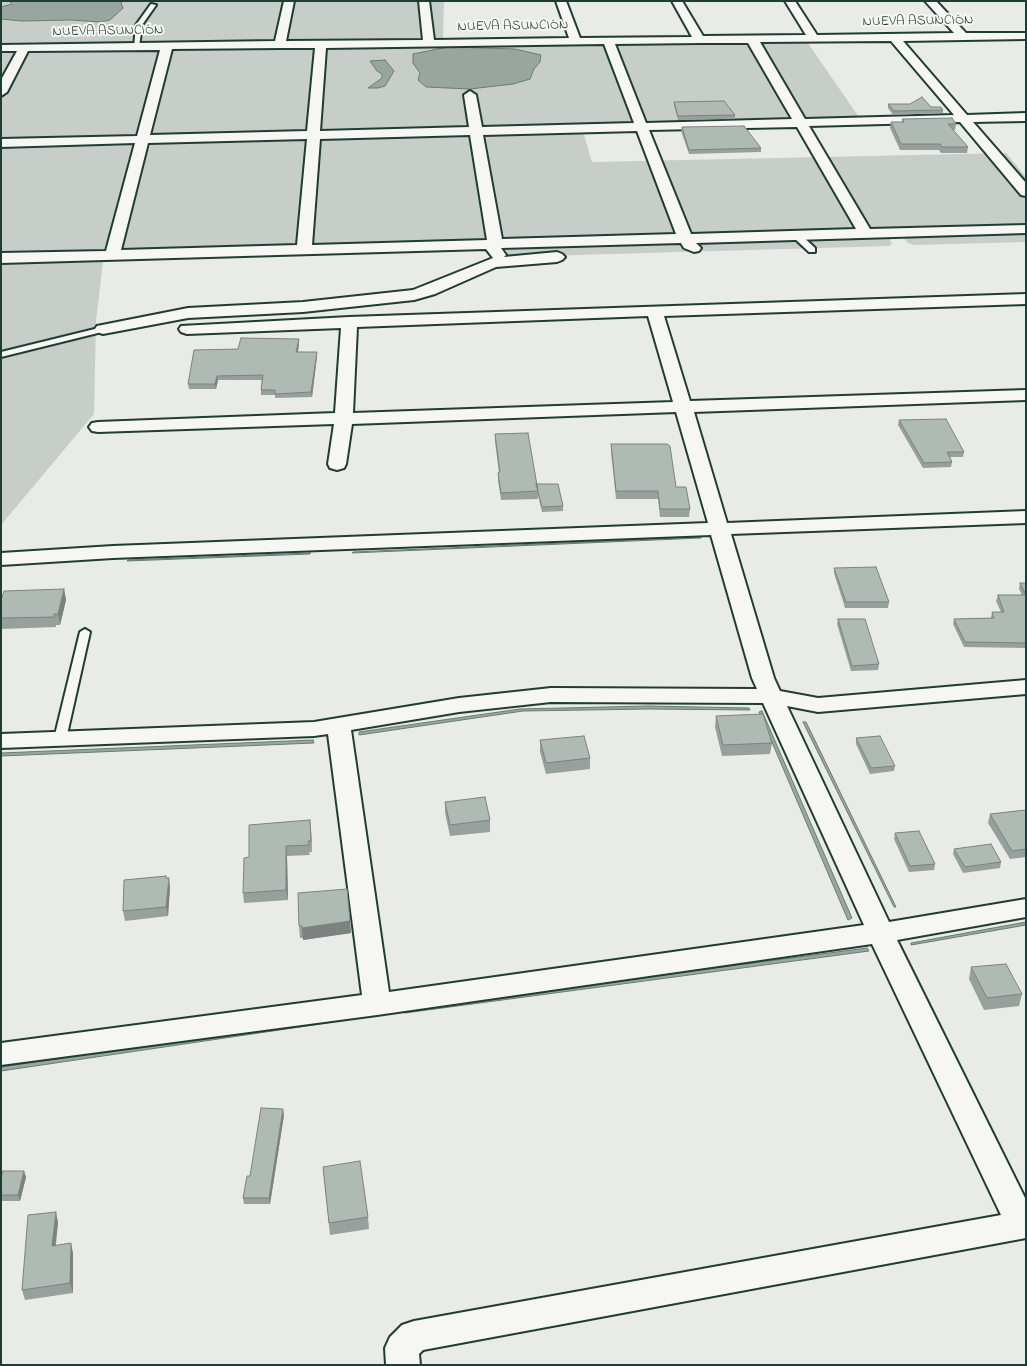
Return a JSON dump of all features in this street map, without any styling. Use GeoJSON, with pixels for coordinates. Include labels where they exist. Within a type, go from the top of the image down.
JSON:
{"type":"FeatureCollection","features":[{"type":"Feature","properties":{"kind":"street"},"geometry":{"type":"LineString","coordinates":[[280,45],[288,1]]}},
{"type":"Feature","properties":{"kind":"street"},"geometry":{"type":"LineString","coordinates":[[562,1],[576,41]]}},
{"type":"Feature","properties":{"kind":"street"},"geometry":{"type":"LineString","coordinates":[[677,1],[700,40]]}},
{"type":"Feature","properties":{"kind":"street"},"geometry":{"type":"LineString","coordinates":[[790,1],[813,38]]}},
{"type":"Feature","properties":{"kind":"street"},"geometry":{"type":"LineString","coordinates":[[930,1],[963,37]]}},
{"type":"Feature","properties":{"kind":"street"},"geometry":{"type":"LineString","coordinates":[[424,2],[429,43]]}},
{"type":"Feature","properties":{"kind":"street","name":"NUEVA ASUNCIÓN"},"geometry":{"type":"LineString","coordinates":[[1,48],[1026,36]]}},
{"type":"Feature","properties":{"kind":"street"},"geometry":{"type":"LineString","coordinates":[[894,37],[1026,192]]}},
{"type":"Feature","properties":{"kind":"street"},"geometry":{"type":"LineString","coordinates":[[752,39],[865,233]]}},
{"type":"Feature","properties":{"kind":"street"},"geometry":{"type":"LineString","coordinates":[[608,41],[685,238],[692,247],[704,253],[675,254]]}},
{"type":"Feature","properties":{"kind":"street"},"geometry":{"type":"LineString","coordinates":[[304,249],[321,44]]}},
{"type":"Feature","properties":{"kind":"street"},"geometry":{"type":"LineString","coordinates":[[112,255],[167,46]]}},
{"type":"Feature","properties":{"kind":"street"},"geometry":{"type":"LineString","coordinates":[[1,92],[24,48]]}},
{"type":"Feature","properties":{"kind":"street"},"geometry":{"type":"LineString","coordinates":[[470,95],[495,244],[493,250],[496,254],[511,260]]}},
{"type":"Feature","properties":{"kind":"street"},"geometry":{"type":"LineString","coordinates":[[1,143],[1026,117]]}},
{"type":"Feature","properties":{"kind":"street"},"geometry":{"type":"LineString","coordinates":[[1,258],[1026,229]]}},
{"type":"Feature","properties":{"kind":"street"},"geometry":{"type":"LineString","coordinates":[[792,251],[817,250]]}},
{"type":"Feature","properties":{"kind":"street"},"geometry":{"type":"LineString","coordinates":[[103,329],[188,313],[303,307],[414,295],[429,291],[492,263],[567,257]]}},
{"type":"Feature","properties":{"kind":"street"},"geometry":{"type":"LineString","coordinates":[[181,329],[1026,299]]}},
{"type":"Feature","properties":{"kind":"street"},"geometry":{"type":"LineString","coordinates":[[403,1365],[402,1348],[414,1336],[1024,1225],[882,933],[763,678],[655,311]]}},
{"type":"Feature","properties":{"kind":"street"},"geometry":{"type":"LineString","coordinates":[[336,464],[344,420],[349,322]]}},
{"type":"Feature","properties":{"kind":"street"},"geometry":{"type":"LineString","coordinates":[[98,427],[1026,395]]}},
{"type":"Feature","properties":{"kind":"street"},"geometry":{"type":"LineString","coordinates":[[1,558],[1026,517]]}},
{"type":"Feature","properties":{"kind":"street"},"geometry":{"type":"LineString","coordinates":[[1,741],[314,729],[503,698],[551,695],[771,696],[818,705],[1026,687]]}},
{"type":"Feature","properties":{"kind":"street"},"geometry":{"type":"LineString","coordinates":[[339,724],[340,744],[377,1004]]}},
{"type":"Feature","properties":{"kind":"street"},"geometry":{"type":"LineString","coordinates":[[1,1054],[377,1004],[882,933],[1026,908]]}},
{"type":"Feature","properties":{"kind":"lane"},"geometry":{"type":"LineString","coordinates":[[136,46],[139,25],[153,5]]}},
{"type":"Feature","properties":{"kind":"lane"},"geometry":{"type":"LineString","coordinates":[[796,235],[817,250]]}},
{"type":"Feature","properties":{"kind":"lane"},"geometry":{"type":"LineString","coordinates":[[1,355],[103,329]]}},
{"type":"Feature","properties":{"kind":"lane"},"geometry":{"type":"LineString","coordinates":[[60,739],[85,632]]}},
{"type":"Feature","properties":{"kind":"shaded area"},"geometry":{"type":"Polygon","coordinates":[[[1,1],[444,1],[443,38],[801,33],[863,123],[582,128],[592,162],[1006,153],[1026,177],[1026,242],[914,245],[908,243],[903,237],[889,237],[892,244],[889,246],[508,257],[506,247],[1,259],[1,1]]]}},
{"type":"Feature","properties":{"kind":"shaded area"},"geometry":{"type":"Polygon","coordinates":[[[9,1],[122,1],[123,8],[110,20],[100,22],[1,19],[1,7],[12,4],[9,1]]]}},
{"type":"Feature","properties":{"kind":"shaded area"},"geometry":{"type":"Polygon","coordinates":[[[448,47],[515,49],[541,55],[540,62],[534,69],[530,79],[513,84],[470,89],[426,87],[418,80],[420,73],[413,63],[413,54],[448,47]]]}},
{"type":"Feature","properties":{"kind":"shaded area"},"geometry":{"type":"Polygon","coordinates":[[[385,60],[394,71],[385,86],[368,88],[382,78],[382,74],[377,71],[370,61],[385,60]]]}},
{"type":"Feature","properties":{"kind":"shaded area"},"geometry":{"type":"Polygon","coordinates":[[[99,259],[103,262],[96,321],[94,414],[1,525],[1,260],[99,259]]]}},
{"type":"Feature","properties":{"kind":"shaded area"},"geometry":{"type":"Polygon","coordinates":[[[701,538],[352,553],[353,552],[701,538]]]}},
{"type":"Feature","properties":{"kind":"shaded area"},"geometry":{"type":"Polygon","coordinates":[[[310,554],[127,561],[128,560],[310,554]]]}},
{"type":"Feature","properties":{"kind":"shaded area"},"geometry":{"type":"Polygon","coordinates":[[[648,706],[749,708],[750,710],[523,711],[359,735],[359,732],[520,709],[648,706]]]}},
{"type":"Feature","properties":{"kind":"shaded area"},"geometry":{"type":"Polygon","coordinates":[[[762,711],[852,918],[848,920],[759,712],[762,711]]]}},
{"type":"Feature","properties":{"kind":"shaded area"},"geometry":{"type":"Polygon","coordinates":[[[803,722],[806,722],[896,907],[894,907],[803,722]]]}},
{"type":"Feature","properties":{"kind":"shaded area"},"geometry":{"type":"Polygon","coordinates":[[[313,740],[314,743],[1,756],[1,753],[313,740]]]}},
{"type":"Feature","properties":{"kind":"shaded area"},"geometry":{"type":"Polygon","coordinates":[[[1026,922],[1026,925],[911,945],[911,943],[1026,922]]]}},
{"type":"Feature","properties":{"kind":"shaded area"},"geometry":{"type":"Polygon","coordinates":[[[867,948],[869,951],[405,1013],[404,1009],[867,948]]]}},
{"type":"Feature","properties":{"kind":"shaded area"},"geometry":{"type":"Polygon","coordinates":[[[355,1015],[354,1019],[1,1071],[1,1067],[355,1015]]]}},
{"type":"Feature","properties":{"kind":"building"},"geometry":{"type":"Polygon","coordinates":[[[922,97],[931,107],[941,107],[943,110],[894,111],[888,104],[910,104],[922,97]]]}},
{"type":"Feature","properties":{"kind":"building"},"geometry":{"type":"Polygon","coordinates":[[[724,101],[735,115],[678,116],[674,102],[724,101]]]}},
{"type":"Feature","properties":{"kind":"building"},"geometry":{"type":"Polygon","coordinates":[[[952,118],[956,124],[948,124],[968,147],[942,147],[940,144],[901,144],[891,122],[904,122],[902,119],[952,118]]]}},
{"type":"Feature","properties":{"kind":"building"},"geometry":{"type":"Polygon","coordinates":[[[744,126],[761,148],[689,150],[682,127],[744,126]]]}},
{"type":"Feature","properties":{"kind":"building"},"geometry":{"type":"Polygon","coordinates":[[[241,338],[299,339],[296,352],[317,352],[311,392],[275,394],[275,390],[261,390],[263,375],[217,376],[215,384],[188,384],[194,350],[238,349],[241,338]]]}},
{"type":"Feature","properties":{"kind":"building"},"geometry":{"type":"Polygon","coordinates":[[[946,419],[964,452],[947,452],[952,462],[924,463],[899,420],[946,419]]]}},
{"type":"Feature","properties":{"kind":"building"},"geometry":{"type":"Polygon","coordinates":[[[528,433],[538,491],[501,493],[495,434],[528,433]]]}},
{"type":"Feature","properties":{"kind":"building"},"geometry":{"type":"Polygon","coordinates":[[[611,444],[667,444],[670,446],[676,487],[686,487],[690,509],[660,509],[658,491],[616,491],[611,444]]]}},
{"type":"Feature","properties":{"kind":"building"},"geometry":{"type":"Polygon","coordinates":[[[536,484],[558,484],[563,506],[542,507],[536,484]]]}},
{"type":"Feature","properties":{"kind":"building"},"geometry":{"type":"Polygon","coordinates":[[[876,567],[889,602],[846,602],[834,568],[876,567]]]}},
{"type":"Feature","properties":{"kind":"building"},"geometry":{"type":"Polygon","coordinates":[[[1020,583],[1026,583],[1026,595],[1020,583]]]}},
{"type":"Feature","properties":{"kind":"building"},"geometry":{"type":"Polygon","coordinates":[[[64,589],[58,614],[54,614],[54,617],[1,618],[1,600],[4,591],[64,589]]]}},
{"type":"Feature","properties":{"kind":"building"},"geometry":{"type":"Polygon","coordinates":[[[998,595],[1026,595],[1026,643],[965,642],[954,619],[994,618],[992,612],[1004,612],[998,595]]]}},
{"type":"Feature","properties":{"kind":"building"},"geometry":{"type":"Polygon","coordinates":[[[838,619],[865,619],[879,664],[852,666],[838,619]]]}},
{"type":"Feature","properties":{"kind":"building"},"geometry":{"type":"Polygon","coordinates":[[[763,714],[772,743],[723,745],[716,716],[763,714]]]}},
{"type":"Feature","properties":{"kind":"building"},"geometry":{"type":"Polygon","coordinates":[[[584,736],[590,758],[546,763],[540,740],[584,736]]]}},
{"type":"Feature","properties":{"kind":"building"},"geometry":{"type":"Polygon","coordinates":[[[880,736],[895,766],[871,768],[856,738],[880,736]]]}},
{"type":"Feature","properties":{"kind":"building"},"geometry":{"type":"Polygon","coordinates":[[[485,797],[490,820],[450,825],[445,802],[485,797]]]}},
{"type":"Feature","properties":{"kind":"building"},"geometry":{"type":"Polygon","coordinates":[[[1026,810],[1026,849],[1012,851],[990,814],[1026,810]]]}},
{"type":"Feature","properties":{"kind":"building"},"geometry":{"type":"Polygon","coordinates":[[[310,820],[311,841],[308,841],[309,845],[286,846],[286,890],[243,893],[244,858],[249,857],[249,825],[310,820]]]}},
{"type":"Feature","properties":{"kind":"building"},"geometry":{"type":"Polygon","coordinates":[[[919,831],[935,864],[910,866],[895,833],[919,831]]]}},
{"type":"Feature","properties":{"kind":"building"},"geometry":{"type":"Polygon","coordinates":[[[991,844],[1001,862],[965,867],[954,849],[991,844]]]}},
{"type":"Feature","properties":{"kind":"building"},"geometry":{"type":"Polygon","coordinates":[[[166,876],[166,878],[169,878],[166,907],[123,911],[124,880],[166,876]]]}},
{"type":"Feature","properties":{"kind":"building"},"geometry":{"type":"Polygon","coordinates":[[[347,889],[350,921],[302,928],[302,926],[299,926],[298,893],[347,889]]]}},
{"type":"Feature","properties":{"kind":"building"},"geometry":{"type":"Polygon","coordinates":[[[1006,964],[1022,994],[987,998],[971,967],[1006,964]]]}},
{"type":"Feature","properties":{"kind":"building"},"geometry":{"type":"Polygon","coordinates":[[[261,1108],[283,1109],[269,1198],[243,1198],[247,1176],[250,1176],[261,1108]]]}},
{"type":"Feature","properties":{"kind":"building"},"geometry":{"type":"Polygon","coordinates":[[[360,1161],[368,1217],[329,1223],[323,1167],[360,1161]]]}},
{"type":"Feature","properties":{"kind":"building"},"geometry":{"type":"Polygon","coordinates":[[[3,1171],[24,1171],[18,1195],[1,1195],[3,1171]]]}},
{"type":"Feature","properties":{"kind":"building"},"geometry":{"type":"Polygon","coordinates":[[[56,1212],[52,1246],[71,1243],[70,1283],[22,1290],[28,1215],[56,1212]]]}}]}
